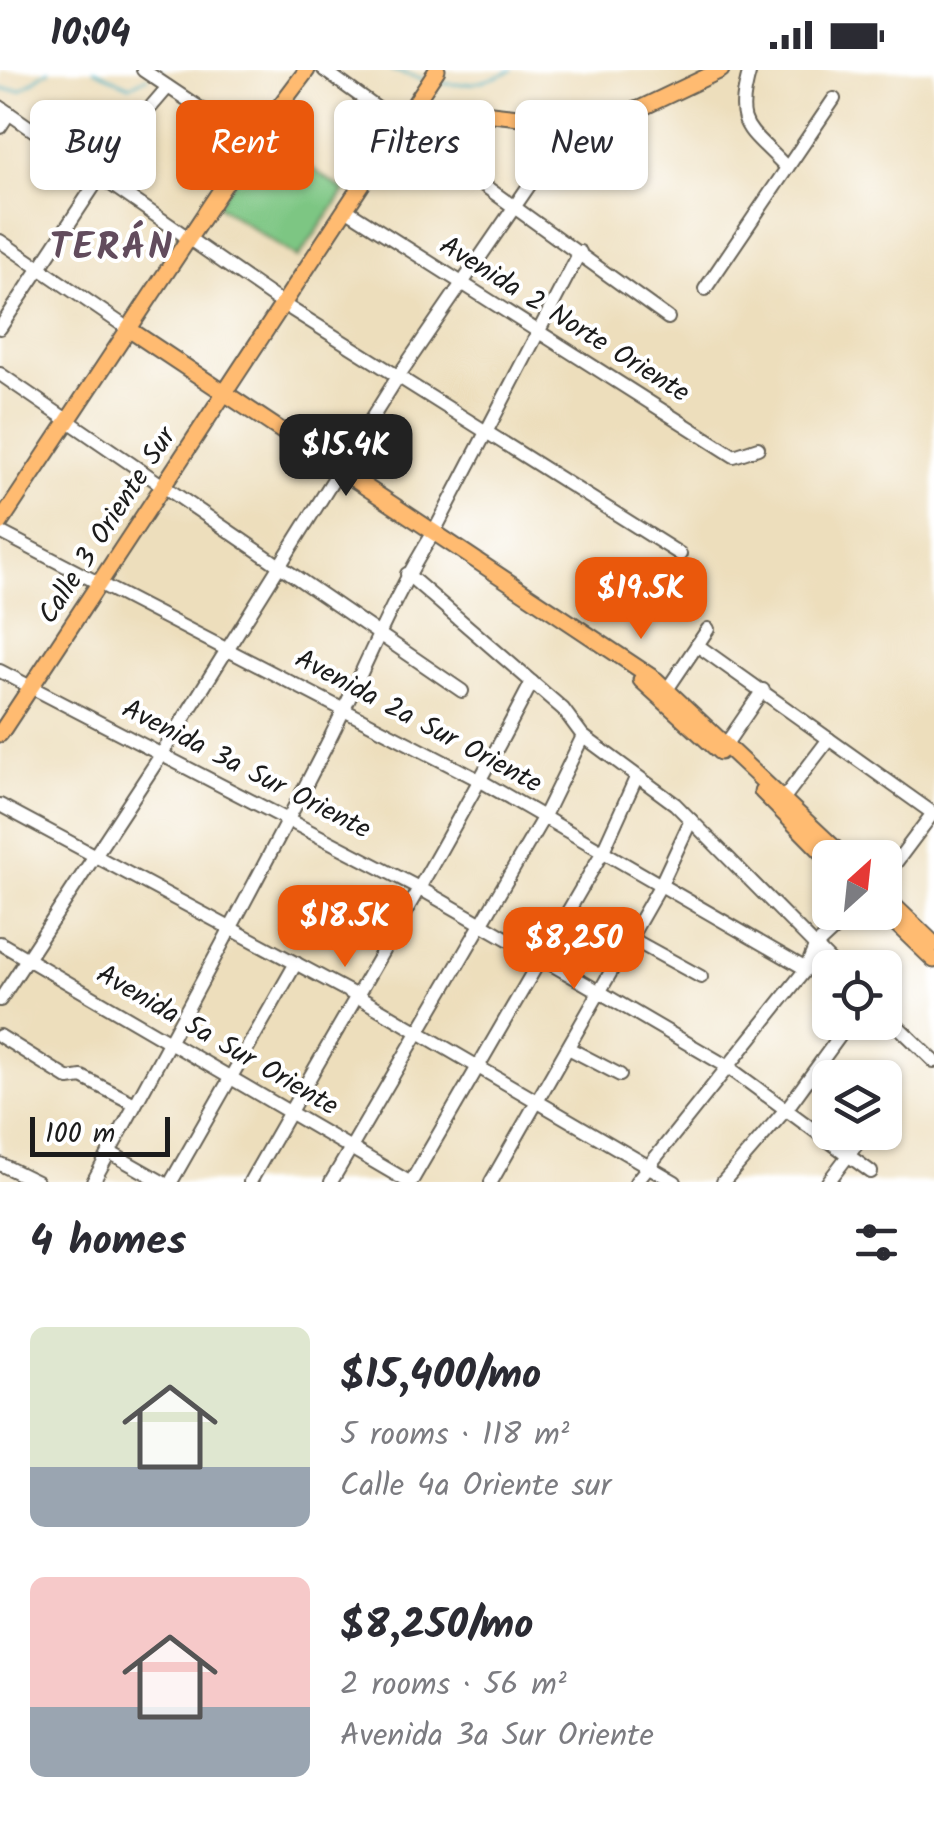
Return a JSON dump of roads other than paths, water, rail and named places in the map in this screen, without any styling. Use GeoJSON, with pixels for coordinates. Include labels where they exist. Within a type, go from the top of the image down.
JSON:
{"type":"FeatureCollection","features":[{"type":"Feature","properties":{"kind":"main road"},"geometry":{"type":"LineString","coordinates":[[284,100],[307,70]]}},
{"type":"Feature","properties":{"kind":"main road","name":"Calle 3 Oriente Sur"},"geometry":{"type":"LineString","coordinates":[[422,100],[437,70]]}},
{"type":"Feature","properties":{"kind":"main road"},"geometry":{"type":"LineString","coordinates":[[648,105],[721,70]]}},
{"type":"Feature","properties":{"kind":"main road"},"geometry":{"type":"LineString","coordinates":[[0,524],[220,190]]}},
{"type":"Feature","properties":{"kind":"main road","name":"Calle 3 Oriente Sur"},"geometry":{"type":"LineString","coordinates":[[0,734],[360,190]]}},
{"type":"Feature","properties":{"kind":"main road"},"geometry":{"type":"LineString","coordinates":[[130,330],[587,631],[784,798],[827,840]]}},
{"type":"Feature","properties":{"kind":"main road"},"geometry":{"type":"LineString","coordinates":[[724,748],[812,841]]}},
{"type":"Feature","properties":{"kind":"main road"},"geometry":{"type":"LineString","coordinates":[[902,913],[934,944]]}},
{"type":"Feature","properties":{"kind":"main road"},"geometry":{"type":"LineString","coordinates":[[902,929],[934,960]]}},
{"type":"Feature","properties":{"kind":"street"},"geometry":{"type":"LineString","coordinates":[[324,70],[365,100]]}},
{"type":"Feature","properties":{"kind":"street"},"geometry":{"type":"LineString","coordinates":[[750,70],[739,108],[744,120],[788,168]]}},
{"type":"Feature","properties":{"kind":"street"},"geometry":{"type":"LineString","coordinates":[[145,71],[188,100]]}},
{"type":"Feature","properties":{"kind":"street"},"geometry":{"type":"LineString","coordinates":[[154,100],[165,85]]}},
{"type":"Feature","properties":{"kind":"street"},"geometry":{"type":"LineString","coordinates":[[704,289],[834,99]]}},
{"type":"Feature","properties":{"kind":"street"},"geometry":{"type":"LineString","coordinates":[[0,127],[5,110],[30,128]]}},
{"type":"Feature","properties":{"kind":"street"},"geometry":{"type":"LineString","coordinates":[[0,328],[90,190]]}},
{"type":"Feature","properties":{"kind":"street"},"geometry":{"type":"LineString","coordinates":[[116,190],[283,304],[488,429],[680,554]]}},
{"type":"Feature","properties":{"kind":"street"},"geometry":{"type":"LineString","coordinates":[[493,190],[580,252],[598,272],[668,318]]}},
{"type":"Feature","properties":{"kind":"street"},"geometry":{"type":"LineString","coordinates":[[0,1000],[161,755],[400,375],[523,190]]}},
{"type":"Feature","properties":{"kind":"street","name":"Avenida 2 Norte Oriente"},"geometry":{"type":"LineString","coordinates":[[347,210],[459,285],[734,456],[758,448]]}},
{"type":"Feature","properties":{"kind":"street"},"geometry":{"type":"LineString","coordinates":[[0,241],[130,330]]}},
{"type":"Feature","properties":{"kind":"street"},"geometry":{"type":"LineString","coordinates":[[92,1182],[232,928],[381,638],[407,574],[434,532],[580,252]]}},
{"type":"Feature","properties":{"kind":"street"},"geometry":{"type":"LineString","coordinates":[[0,374],[462,691]]}},
{"type":"Feature","properties":{"kind":"street","name":"Avenida 2a Sur Oriente"},"geometry":{"type":"LineString","coordinates":[[0,532],[481,781],[806,968]]}},
{"type":"Feature","properties":{"kind":"street"},"geometry":{"type":"LineString","coordinates":[[407,574],[563,709],[582,736],[662,793],[819,950]]}},
{"type":"Feature","properties":{"kind":"street"},"geometry":{"type":"LineString","coordinates":[[664,694],[708,629]]}},
{"type":"Feature","properties":{"kind":"street"},"geometry":{"type":"LineString","coordinates":[[696,645],[933,814],[902,855]]}},
{"type":"Feature","properties":{"kind":"street","name":"Avenida 3a Sur Oriente"},"geometry":{"type":"LineString","coordinates":[[0,672],[421,890],[598,990],[728,1067],[788,1107],[872,1172]]}},
{"type":"Feature","properties":{"kind":"street"},"geometry":{"type":"LineString","coordinates":[[250,1182],[355,995],[421,890],[532,682]]}},
{"type":"Feature","properties":{"kind":"street"},"geometry":{"type":"LineString","coordinates":[[724,748],[762,690]]}},
{"type":"Feature","properties":{"kind":"street"},"geometry":{"type":"LineString","coordinates":[[331,1182],[416,1030],[543,818],[582,736]]}},
{"type":"Feature","properties":{"kind":"street"},"geometry":{"type":"LineString","coordinates":[[784,798],[829,739]]}},
{"type":"Feature","properties":{"kind":"street"},"geometry":{"type":"LineString","coordinates":[[410,1182],[537,958],[602,853],[636,778]]}},
{"type":"Feature","properties":{"kind":"street"},"geometry":{"type":"LineString","coordinates":[[0,805],[355,995],[675,1182]]}},
{"type":"Feature","properties":{"kind":"street"},"geometry":{"type":"LineString","coordinates":[[491,1182],[661,884],[690,820]]}},
{"type":"Feature","properties":{"kind":"street"},"geometry":{"type":"LineString","coordinates":[[636,1182],[806,968],[815,946],[833,930]]}},
{"type":"Feature","properties":{"kind":"street"},"geometry":{"type":"LineString","coordinates":[[630,938],[702,977]]}},
{"type":"Feature","properties":{"kind":"street","name":"Avenida 5a Sur Oriente"},"geometry":{"type":"LineString","coordinates":[[0,943],[410,1182]]}},
{"type":"Feature","properties":{"kind":"street"},"geometry":{"type":"LineString","coordinates":[[170,1182],[296,963]]}},
{"type":"Feature","properties":{"kind":"street"},"geometry":{"type":"LineString","coordinates":[[902,1030],[934,1061]]}},
{"type":"Feature","properties":{"kind":"street"},"geometry":{"type":"LineString","coordinates":[[0,1036],[70,1080],[82,1076],[135,1104]]}},
{"type":"Feature","properties":{"kind":"street"},"geometry":{"type":"LineString","coordinates":[[723,1182],[788,1107],[837,1040]]}},
{"type":"Feature","properties":{"kind":"street"},"geometry":{"type":"LineString","coordinates":[[570,1048],[620,1075]]}},
{"type":"Feature","properties":{"kind":"street"},"geometry":{"type":"LineString","coordinates":[[828,1182],[854,1150]]}},
{"type":"Feature","properties":{"kind":"street"},"geometry":{"type":"LineString","coordinates":[[109,1152],[162,1182]]}},
{"type":"Feature","properties":{"kind":"street"},"geometry":{"type":"LineString","coordinates":[[0,1164],[37,1182]]}},
{"type":"Feature","properties":{"kind":"waterway"},"geometry":{"type":"LineString","coordinates":[[0,89],[21,90],[49,70]]}},
{"type":"Feature","properties":{"kind":"waterway"},"geometry":{"type":"LineString","coordinates":[[94,70],[130,86],[147,77]]}},
{"type":"Feature","properties":{"kind":"waterway"},"geometry":{"type":"LineString","coordinates":[[155,74],[162,70]]}},
{"type":"Feature","properties":{"kind":"waterway"},"geometry":{"type":"LineString","coordinates":[[391,70],[423,79]]}},
{"type":"Feature","properties":{"kind":"waterway"},"geometry":{"type":"LineString","coordinates":[[435,82],[475,83],[512,70]]}},
{"type":"Feature","properties":{"kind":"district","name":"TERÁN"},"geometry":{"type":"Point","coordinates":[112,249]}}]}
